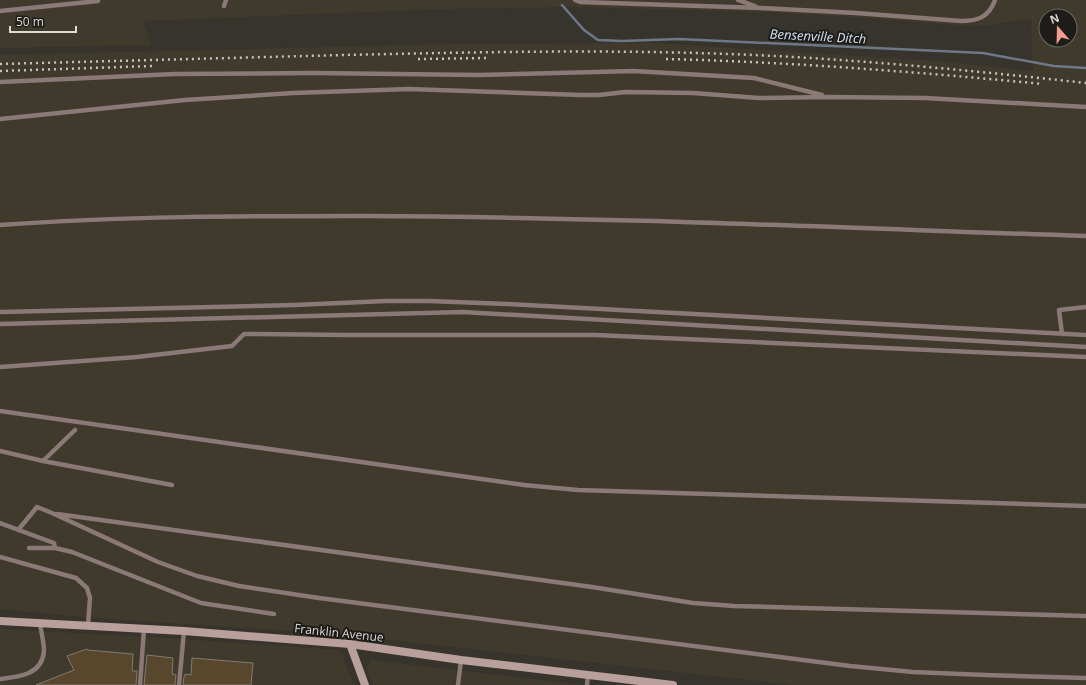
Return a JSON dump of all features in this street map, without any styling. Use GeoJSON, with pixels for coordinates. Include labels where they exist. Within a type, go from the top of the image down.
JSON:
{"type":"FeatureCollection","features":[{"type":"Feature","properties":{"kind":"main road","name":"Franklin Avenue"},"geometry":{"type":"LineString","coordinates":[[0,621],[184,631],[350,644],[641,683],[673,685]]}},
{"type":"Feature","properties":{"kind":"main road"},"geometry":{"type":"LineString","coordinates":[[350,644],[365,685]]}},
{"type":"Feature","properties":{"kind":"lane"},"geometry":{"type":"LineString","coordinates":[[0,11],[98,0]]}},
{"type":"Feature","properties":{"kind":"lane"},"geometry":{"type":"LineString","coordinates":[[224,6],[226,0]]}},
{"type":"Feature","properties":{"kind":"lane"},"geometry":{"type":"LineString","coordinates":[[575,0],[580,2],[761,8],[856,13],[961,21],[980,19],[987,13],[995,0]]}},
{"type":"Feature","properties":{"kind":"lane"},"geometry":{"type":"LineString","coordinates":[[738,0],[761,8]]}},
{"type":"Feature","properties":{"kind":"lane"},"geometry":{"type":"LineString","coordinates":[[0,82],[175,74],[314,73],[478,75],[633,71],[754,78],[829,97]]}},
{"type":"Feature","properties":{"kind":"lane"},"geometry":{"type":"LineString","coordinates":[[0,119],[185,100],[293,93],[409,89],[581,95],[599,95],[625,92],[694,93],[759,98],[925,98],[1086,107]]}},
{"type":"Feature","properties":{"kind":"lane"},"geometry":{"type":"LineString","coordinates":[[0,225],[43,222],[223,216],[531,218],[1086,236]]}},
{"type":"Feature","properties":{"kind":"lane"},"geometry":{"type":"LineString","coordinates":[[0,312],[429,301],[1086,335]]}},
{"type":"Feature","properties":{"kind":"lane"},"geometry":{"type":"LineString","coordinates":[[1062,334],[1059,310],[1086,307]]}},
{"type":"Feature","properties":{"kind":"lane"},"geometry":{"type":"LineString","coordinates":[[0,324],[463,312],[1086,347]]}},
{"type":"Feature","properties":{"kind":"lane"},"geometry":{"type":"LineString","coordinates":[[0,367],[137,357],[232,346],[244,334],[595,335],[1086,357]]}},
{"type":"Feature","properties":{"kind":"lane"},"geometry":{"type":"LineString","coordinates":[[0,411],[524,486],[578,490],[1086,506]]}},
{"type":"Feature","properties":{"kind":"lane"},"geometry":{"type":"LineString","coordinates":[[43,461],[75,430]]}},
{"type":"Feature","properties":{"kind":"lane"},"geometry":{"type":"LineString","coordinates":[[0,451],[43,461],[172,485]]}},
{"type":"Feature","properties":{"kind":"lane"},"geometry":{"type":"LineString","coordinates":[[18,530],[37,508],[52,513],[158,562],[197,576],[239,586],[319,598],[850,666],[914,672],[1086,678]]}},
{"type":"Feature","properties":{"kind":"lane"},"geometry":{"type":"LineString","coordinates":[[52,513],[545,581],[693,603],[734,606],[1086,616]]}},
{"type":"Feature","properties":{"kind":"lane"},"geometry":{"type":"LineString","coordinates":[[0,523],[54,543],[55,548]]}},
{"type":"Feature","properties":{"kind":"lane"},"geometry":{"type":"LineString","coordinates":[[29,548],[55,548],[72,552],[201,603],[274,614]]}},
{"type":"Feature","properties":{"kind":"lane"},"geometry":{"type":"LineString","coordinates":[[0,557],[76,578],[87,588],[90,598],[88,625]]}},
{"type":"Feature","properties":{"kind":"lane"},"geometry":{"type":"LineString","coordinates":[[0,678],[15,677],[29,673],[37,668],[42,661],[44,651],[40,623]]}},
{"type":"Feature","properties":{"kind":"lane"},"geometry":{"type":"LineString","coordinates":[[140,685],[144,629]]}},
{"type":"Feature","properties":{"kind":"lane"},"geometry":{"type":"LineString","coordinates":[[179,685],[184,631]]}},
{"type":"Feature","properties":{"kind":"lane"},"geometry":{"type":"LineString","coordinates":[[458,685],[461,660]]}},
{"type":"Feature","properties":{"kind":"lane"},"geometry":{"type":"LineString","coordinates":[[587,685],[588,675]]}},
{"type":"Feature","properties":{"kind":"shaded area"},"geometry":{"type":"Polygon","coordinates":[[[0,0],[1086,0],[1086,685],[794,685],[344,635],[80,617],[0,609],[0,55],[455,44],[653,43],[937,61],[1033,71],[1031,19],[970,26],[764,12],[575,7],[446,9],[143,21],[152,45],[0,48],[0,0]]]}},
{"type":"Feature","properties":{"kind":"shaded area"},"geometry":{"type":"Polygon","coordinates":[[[0,629],[154,637],[340,650],[354,685],[0,685],[0,629]]]}},
{"type":"Feature","properties":{"kind":"shaded area"},"geometry":{"type":"Polygon","coordinates":[[[371,660],[584,685],[373,685],[366,668],[371,660]]]}},
{"type":"Feature","properties":{"kind":"building"},"geometry":{"type":"Polygon","coordinates":[[[87,649],[133,654],[132,671],[137,671],[136,685],[36,685],[74,670],[67,656],[87,649]]]}},
{"type":"Feature","properties":{"kind":"building"},"geometry":{"type":"Polygon","coordinates":[[[147,655],[173,658],[172,674],[176,675],[175,685],[144,685],[147,655]]]}},
{"type":"Feature","properties":{"kind":"building"},"geometry":{"type":"Polygon","coordinates":[[[192,658],[253,663],[251,685],[183,685],[185,674],[191,675],[192,658]]]}},
{"type":"Feature","properties":{"kind":"waterway","name":"Bensenville Ditch"},"geometry":{"type":"LineString","coordinates":[[562,5],[584,30],[598,40],[622,41],[679,39],[983,53],[1054,66],[1086,68]]}},
{"type":"Feature","properties":{"kind":"railway"},"geometry":{"type":"LineString","coordinates":[[0,64],[447,53],[651,52],[754,55],[837,60],[962,70],[1086,83]]}},
{"type":"Feature","properties":{"kind":"railway"},"geometry":{"type":"LineString","coordinates":[[418,59],[488,58]]}},
{"type":"Feature","properties":{"kind":"railway"},"geometry":{"type":"LineString","coordinates":[[666,59],[760,62],[854,68],[1043,84]]}},
{"type":"Feature","properties":{"kind":"railway"},"geometry":{"type":"LineString","coordinates":[[0,71],[152,66]]}}]}
